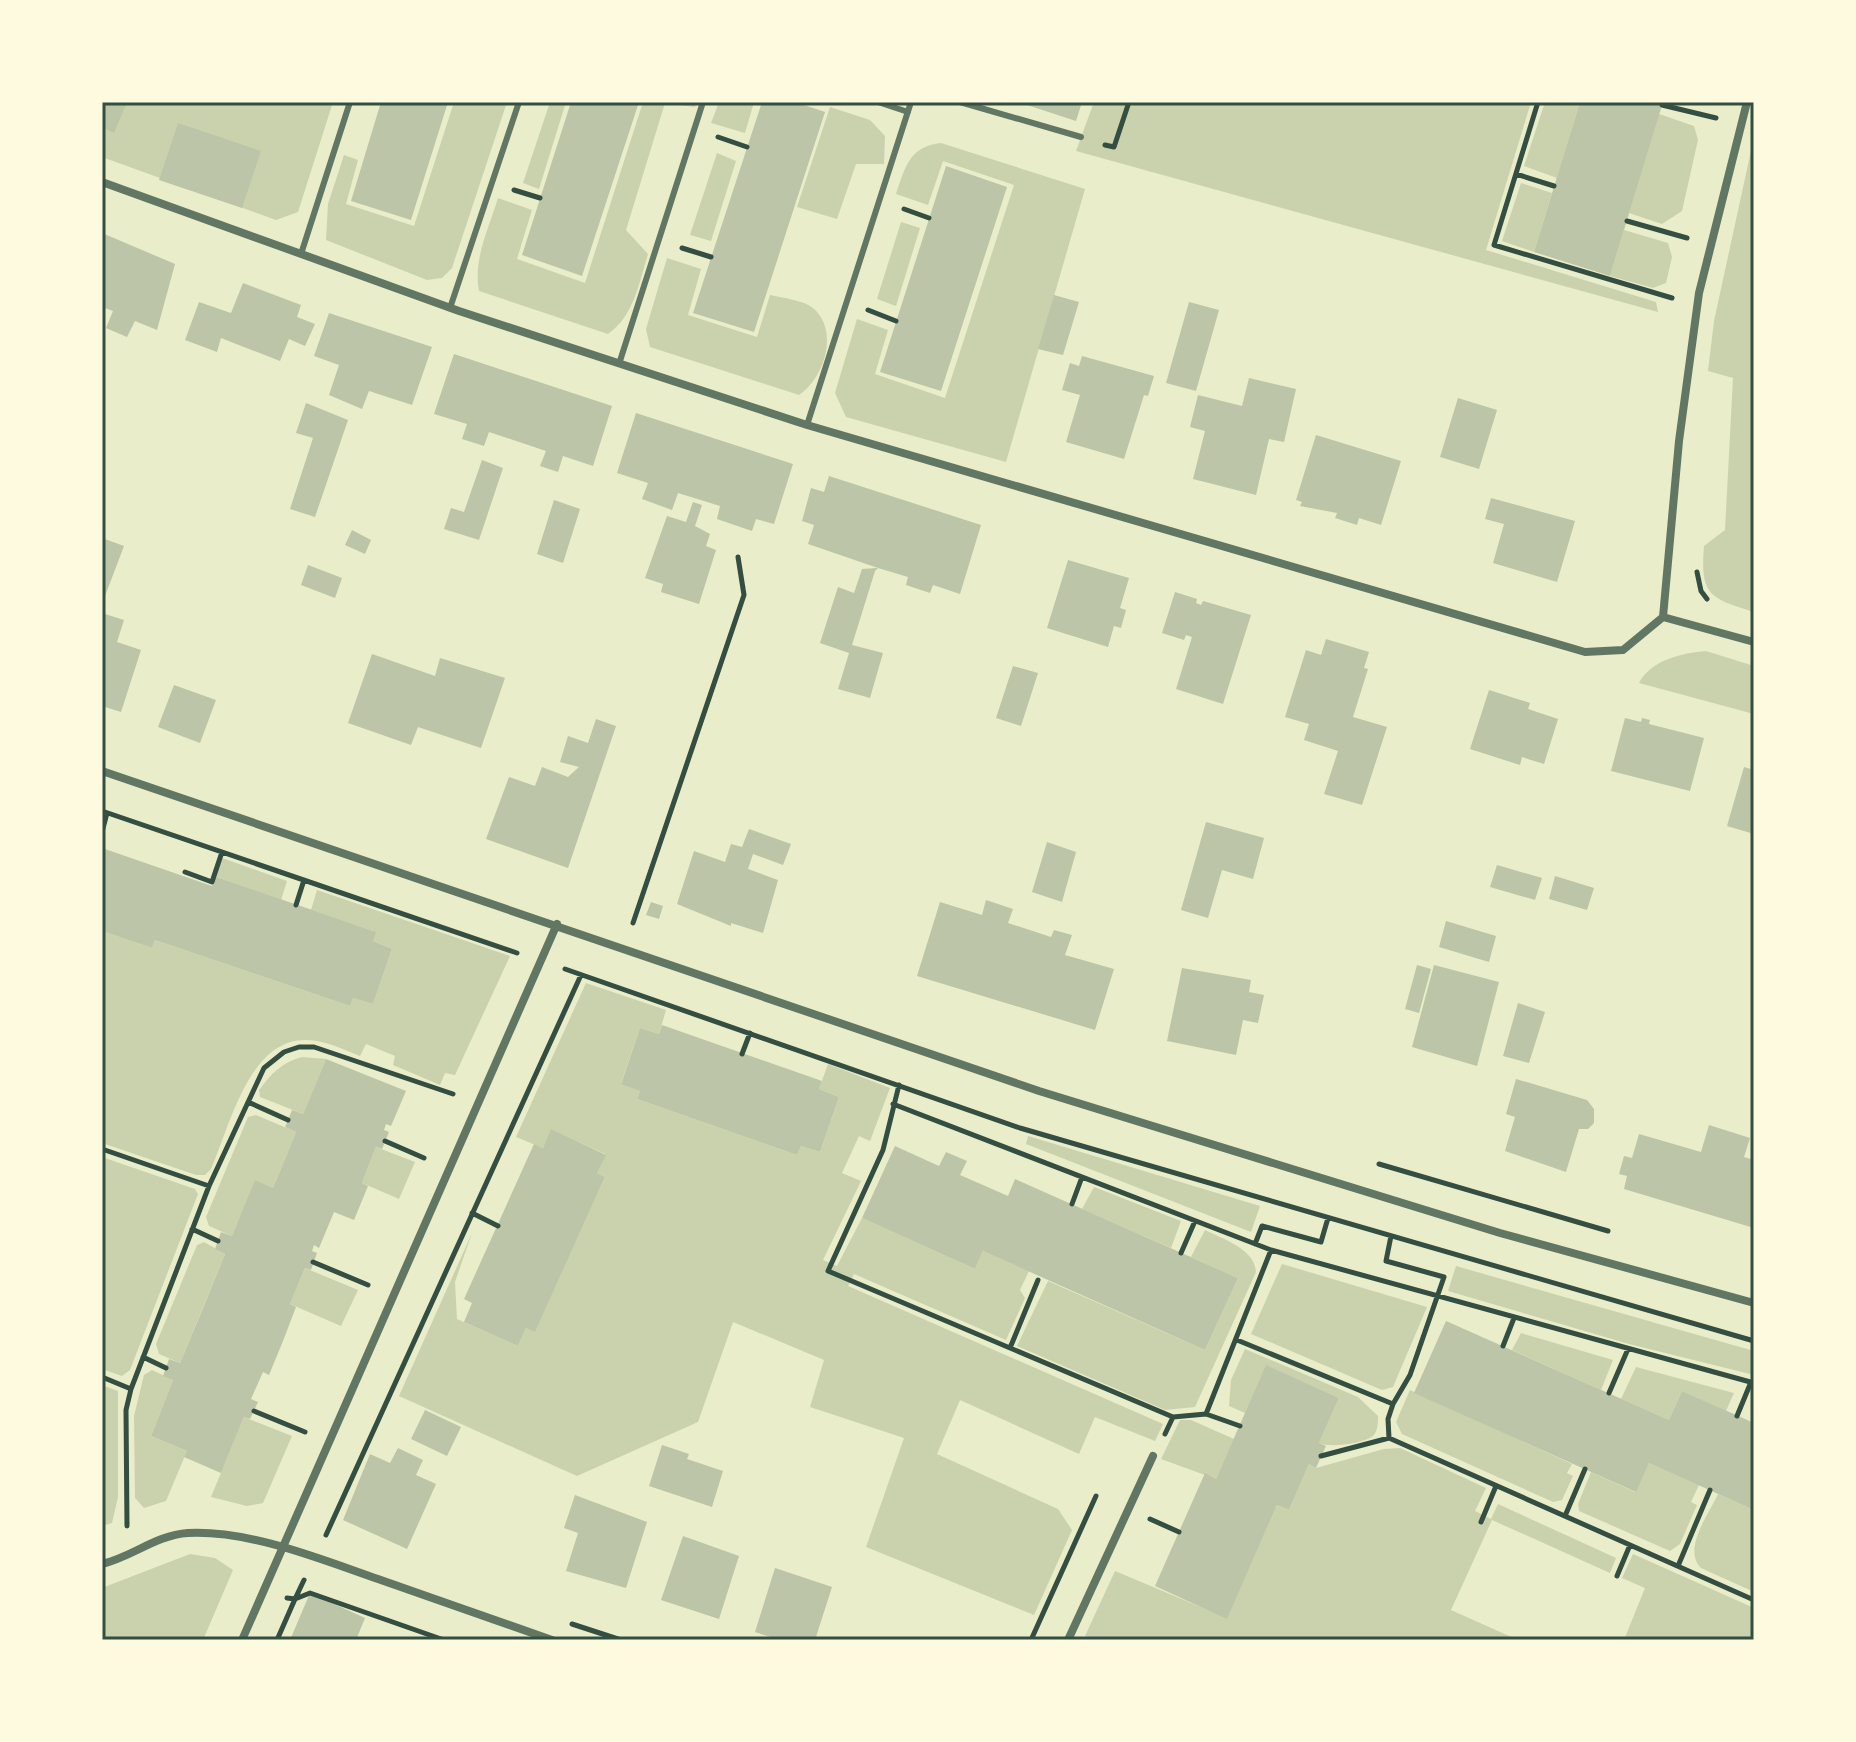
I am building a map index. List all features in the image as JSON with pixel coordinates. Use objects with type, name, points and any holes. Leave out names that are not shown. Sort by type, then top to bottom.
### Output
[{"type":"street","points":[[102,182],[450,308],[807,425],[1585,652],[1623,650],[1663,617],[1679,441],[1699,293],[1747,102]]},
{"type":"street","points":[[1663,617],[1754,642]]},
{"type":"street","points":[[102,771],[1039,1091],[1500,1233],[1754,1303]]},
{"type":"street","points":[[242,1640],[286,1547],[557,924]]},
{"type":"street","points":[[1068,1640],[1153,1456]]},
{"type":"street","points":[[102,1564],[125,1559],[155,1540],[187,1533],[286,1547],[552,1640]]},
{"type":"lane","points":[[301,254],[350,102]]},
{"type":"lane","points":[[450,308],[519,102]]},
{"type":"lane","points":[[619,364],[703,102]]},
{"type":"lane","points":[[878,102],[908,112]]},
{"type":"lane","points":[[807,425],[911,102]]},
{"type":"lane","points":[[960,102],[1081,137]]},
{"type":"path","points":[[1081,137],[1114,147],[1129,102]]},
{"type":"path","points":[[1538,102],[1494,245],[1676,299]]},
{"type":"path","points":[[1662,105],[1717,118]]},
{"type":"path","points":[[1714,133],[1719,110]]},
{"type":"path","points":[[1516,174],[1554,186]]},
{"type":"path","points":[[1627,221],[1689,239]]},
{"type":"path","points":[[1686,254],[1693,224]]},
{"type":"path","points":[[1674,309],[1679,284]]},
{"type":"path","points":[[633,923],[744,595],[738,557]]},
{"type":"path","points":[[1696,568],[1701,591],[1718,606]]},
{"type":"path","points":[[102,832],[105,812],[517,953]]},
{"type":"path","points":[[185,872],[212,882],[222,852]]},
{"type":"path","points":[[296,905],[304,880]]},
{"type":"path","points":[[618,918],[648,928]]},
{"type":"path","points":[[541,961],[1020,1128],[1754,1341]]},
{"type":"path","points":[[277,1640],[581,975]]},
{"type":"path","points":[[742,1054],[750,1033]]},
{"type":"path","points":[[127,1527],[126,1410],[131,1389],[209,1186],[264,1068],[284,1052],[299,1047],[314,1047],[416,1080],[479,1105]]},
{"type":"path","points":[[899,1085],[883,1150],[828,1271],[1173,1417],[1206,1414],[1240,1426]]},
{"type":"path","points":[[248,1102],[288,1120]]},
{"type":"path","points":[[893,1104],[1271,1250],[1753,1382],[1737,1416]]},
{"type":"path","points":[[385,1141],[425,1158]]},
{"type":"path","points":[[102,1149],[209,1186]]},
{"type":"path","points":[[1370,1161],[1621,1235]]},
{"type":"path","points":[[1072,1204],[1082,1177]]},
{"type":"path","points":[[472,1213],[498,1226]]},
{"type":"path","points":[[1255,1244],[1262,1226],[1321,1242],[1328,1218]]},
{"type":"path","points":[[1181,1253],[1195,1221]]},
{"type":"path","points":[[192,1229],[218,1241]]},
{"type":"path","points":[[1389,1438],[1388,1419],[1393,1404],[1410,1375],[1444,1277],[1386,1261],[1391,1236]]},
{"type":"path","points":[[1206,1414],[1271,1250]]},
{"type":"path","points":[[313,1262],[368,1285]]},
{"type":"path","points":[[1010,1348],[1038,1280]]},
{"type":"path","points":[[1503,1346],[1514,1318]]},
{"type":"path","points":[[1237,1340],[1393,1404]]},
{"type":"path","points":[[1609,1393],[1628,1349]]},
{"type":"path","points":[[143,1357],[166,1368]]},
{"type":"path","points":[[102,1377],[131,1389]]},
{"type":"path","points":[[254,1411],[305,1432]]},
{"type":"path","points":[[1169,1427],[1173,1417]]},
{"type":"path","points":[[1321,1456],[1389,1438],[1754,1600]]},
{"type":"path","points":[[1565,1516],[1585,1469]]},
{"type":"path","points":[[1481,1522],[1496,1486]]},
{"type":"path","points":[[1678,1566],[1710,1490]]},
{"type":"path","points":[[1031,1640],[1096,1496]]},
{"type":"path","points":[[1617,1576],[1630,1545]]},
{"type":"path","points":[[265,1592],[295,1599],[310,1593],[444,1640]]},
{"type":"green space","points":[[102,102],[333,102],[298,212],[276,220],[102,157]]},
{"type":"green space","points":[[454,102],[507,102],[452,268],[442,278],[427,280],[326,240],[328,204],[344,155],[358,160],[346,204],[414,226]]},
{"type":"green space","points":[[550,102],[566,102],[539,189],[523,183]]},
{"type":"green space","points":[[643,102],[697,102],[695,107],[665,103],[626,230],[648,254],[630,308],[617,327],[608,334],[479,291],[480,255],[498,198],[532,210],[517,259],[585,283]]},
{"type":"green space","points":[[719,102],[754,102],[745,133],[711,123]]},
{"type":"green space","points":[[1094,102],[1531,102],[1486,250],[1656,302],[1658,312],[1076,151]]},
{"type":"green space","points":[[1545,102],[1580,102],[1557,178],[1524,166]]},
{"type":"green space","points":[[830,107],[870,120],[885,136],[884,164],[856,164],[837,219],[797,207]]},
{"type":"green space","points":[[1659,114],[1694,126],[1698,140],[1682,211],[1662,224],[1629,213]]},
{"type":"green space","points":[[1754,137],[1754,612],[1717,598],[1706,585],[1703,562],[1704,546],[1725,530],[1733,378],[1708,371],[1714,321]]},
{"type":"green space","points":[[941,143],[1085,189],[1006,462],[846,417],[835,393],[857,319],[888,330],[875,374],[945,398],[1014,185],[943,161],[928,205],[896,194],[906,167],[916,153],[922,148]]},
{"type":"green space","points":[[717,153],[736,161],[711,241],[690,235]]},
{"type":"green space","points":[[1521,183],[1552,193],[1534,252],[1502,241]]},
{"type":"green space","points":[[901,222],[920,228],[896,306],[877,299]]},
{"type":"green space","points":[[1624,230],[1668,243],[1672,257],[1666,283],[1653,288],[1610,276]]},
{"type":"green space","points":[[667,258],[701,269],[688,315],[757,337],[770,295],[813,308],[826,329],[827,341],[822,366],[808,387],[799,395],[650,347],[646,329]]},
{"type":"green space","points":[[1706,651],[1754,666],[1754,714],[1639,683],[1659,663]]},
{"type":"green space","points":[[222,858],[287,881],[281,900],[216,877]]},
{"type":"green space","points":[[317,890],[510,956],[455,1075],[445,1073],[440,1085],[393,1065],[395,1056],[366,1044],[360,1056],[314,1040],[287,1043],[270,1053],[244,1088],[211,1169],[205,1175],[196,1175],[102,1143],[102,931],[152,948],[155,940],[350,1006],[353,998],[373,1004],[392,949],[373,941],[373,931],[311,910]]},
{"type":"green space","points":[[586,983],[666,1010],[659,1034],[640,1028],[621,1083],[640,1091],[637,1099],[797,1155],[801,1146],[820,1152],[839,1097],[819,1089],[828,1064],[890,1088],[870,1141],[859,1136],[842,1173],[861,1181],[823,1260],[837,1266],[862,1218],[975,1269],[983,1251],[1029,1271],[1020,1290],[1025,1298],[1006,1340],[854,1274],[848,1286],[1163,1424],[1155,1441],[1095,1417],[1079,1454],[960,1400],[937,1454],[1058,1509],[1072,1530],[1034,1615],[866,1547],[904,1438],[810,1407],[824,1360],[733,1322],[698,1422],[577,1476],[399,1396],[472,1233],[455,1282],[457,1319],[518,1346],[526,1328],[535,1331],[605,1177],[597,1173],[605,1154],[552,1130],[543,1148],[516,1137]]},
{"type":"green space","points":[[302,1057],[326,1059],[303,1114],[260,1097],[259,1090],[273,1074],[283,1065]]},
{"type":"green space","points":[[256,1115],[296,1132],[273,1188],[256,1181],[232,1236],[209,1226],[206,1217],[248,1117]]},
{"type":"green space","points":[[1028,1136],[1260,1206],[1251,1232],[1026,1144]]},
{"type":"green space","points":[[376,1147],[415,1162],[399,1199],[362,1183]]},
{"type":"green space","points":[[102,1157],[195,1189],[198,1194],[130,1370],[122,1376],[102,1369]]},
{"type":"green space","points":[[1094,1187],[1181,1221],[1171,1248],[1082,1209]]},
{"type":"green space","points":[[1205,1230],[1244,1251],[1256,1272],[1195,1407],[1165,1410],[1017,1346],[1048,1281],[1205,1350],[1238,1278],[1191,1257]]},
{"type":"green space","points":[[204,1242],[225,1254],[180,1363],[159,1354],[156,1344],[197,1245]]},
{"type":"green space","points":[[1282,1264],[1427,1307],[1393,1387],[1382,1390],[1251,1334]]},
{"type":"green space","points":[[1456,1266],[1754,1351],[1754,1375],[1629,1344],[1448,1291]]},
{"type":"green space","points":[[305,1268],[358,1290],[341,1326],[290,1304]]},
{"type":"green space","points":[[1521,1333],[1613,1360],[1601,1390],[1512,1350]]},
{"type":"green space","points":[[1245,1349],[1358,1397],[1378,1416],[1375,1434],[1368,1439],[1346,1444],[1319,1443],[1339,1398],[1267,1366],[1245,1413],[1229,1406],[1231,1380]]},
{"type":"green space","points":[[1636,1367],[1734,1393],[1726,1411],[1682,1391],[1669,1420],[1621,1399]]},
{"type":"green space","points":[[152,1370],[173,1380],[151,1436],[187,1451],[166,1501],[144,1508],[135,1498],[134,1416],[144,1375]]},
{"type":"green space","points":[[102,1385],[118,1391],[118,1497],[112,1523],[102,1526]]},
{"type":"green space","points":[[1410,1390],[1572,1464],[1567,1473],[1573,1476],[1562,1500],[1553,1502],[1402,1434],[1396,1422]]},
{"type":"green space","points":[[244,1417],[292,1436],[263,1503],[247,1506],[211,1497]]},
{"type":"green space","points":[[1180,1420],[1191,1420],[1234,1439],[1216,1479],[1161,1459]]},
{"type":"green space","points":[[1400,1448],[1486,1488],[1475,1511],[1491,1519],[1498,1504],[1616,1558],[1610,1573],[1492,1520],[1451,1610],[1518,1640],[1095,1640],[1085,1636],[1115,1571],[1227,1618],[1277,1505],[1289,1510],[1309,1464],[1316,1468],[1384,1449]]},
{"type":"green space","points":[[1649,1463],[1699,1485],[1691,1502],[1697,1505],[1680,1544],[1670,1551],[1579,1511],[1578,1504],[1591,1472],[1635,1492]]},
{"type":"green space","points":[[1718,1494],[1754,1510],[1754,1592],[1701,1568],[1696,1560],[1694,1551],[1699,1531]]},
{"type":"green space","points":[[190,1554],[215,1558],[233,1570],[203,1640],[102,1640],[102,1588]]},
{"type":"green space","points":[[1633,1554],[1754,1608],[1754,1640],[1624,1640],[1645,1588],[1622,1578]]},
{"type":"building","points":[[102,102],[127,102],[114,133],[102,127]]},
{"type":"building","points":[[381,102],[448,102],[411,220],[351,201]]},
{"type":"building","points":[[571,102],[639,102],[582,276],[522,255]]},
{"type":"building","points":[[762,102],[795,102],[825,112],[754,332],[693,313]]},
{"type":"building","points":[[1018,102],[1082,102],[1076,121]]},
{"type":"building","points":[[1580,102],[1663,102],[1610,276],[1534,252]]},
{"type":"building","points":[[178,123],[261,151],[242,208],[159,180]]},
{"type":"building","points":[[946,166],[1007,187],[941,391],[880,372]]},
{"type":"building","points":[[102,233],[175,264],[157,330],[135,321],[127,337],[106,328],[113,311],[102,307]]},
{"type":"building","points":[[243,283],[301,305],[297,317],[315,324],[305,346],[289,339],[280,361],[221,338],[217,352],[185,340],[199,302],[231,313]]},
{"type":"building","points":[[1054,295],[1079,302],[1063,355],[1038,349]]},
{"type":"building","points":[[1189,302],[1219,310],[1196,391],[1166,383]]},
{"type":"building","points":[[329,313],[432,347],[412,405],[369,391],[362,409],[329,395],[339,365],[314,356]]},
{"type":"building","points":[[454,354],[612,406],[593,466],[563,456],[558,472],[540,466],[546,451],[489,432],[484,446],[462,439],[467,424],[434,414]]},
{"type":"building","points":[[1082,356],[1154,376],[1148,396],[1144,395],[1124,459],[1066,442],[1080,395],[1062,390],[1070,363],[1079,366]]},
{"type":"building","points":[[1249,378],[1296,389],[1284,442],[1269,439],[1256,495],[1193,479],[1205,431],[1190,427],[1198,395],[1242,406]]},
{"type":"building","points":[[1458,398],[1497,410],[1479,469],[1440,457]]},
{"type":"building","points":[[306,403],[348,420],[315,517],[290,509],[313,438],[296,433]]},
{"type":"building","points":[[636,413],[793,464],[774,524],[756,519],[752,531],[717,519],[720,506],[678,493],[672,510],[642,499],[648,483],[617,473]]},
{"type":"building","points":[[1316,435],[1401,461],[1381,525],[1359,518],[1357,525],[1335,518],[1337,513],[1300,506],[1302,502],[1296,500]]},
{"type":"building","points":[[482,460],[503,468],[479,540],[444,529],[451,508],[464,512]]},
{"type":"building","points":[[829,476],[981,525],[960,594],[933,585],[930,593],[906,585],[908,577],[808,544],[814,525],[802,521],[811,488],[824,492]]},
{"type":"building","points":[[1491,498],[1575,521],[1557,582],[1493,563],[1504,524],[1485,519]]},
{"type":"building","points":[[554,500],[580,509],[563,563],[537,554]]},
{"type":"building","points":[[693,502],[702,505],[695,526],[710,534],[706,546],[716,550],[699,604],[661,592],[663,584],[645,578],[667,516],[686,522]]},
{"type":"building","points":[[352,530],[371,540],[365,554],[345,545]]},
{"type":"building","points":[[102,538],[124,546],[105,596],[102,595]]},
{"type":"building","points":[[1068,560],[1129,578],[1120,608],[1126,610],[1121,628],[1114,626],[1108,647],[1047,628]]},
{"type":"building","points":[[308,565],[342,578],[335,598],[301,585]]},
{"type":"building","points":[[878,568],[852,645],[883,653],[870,698],[838,689],[849,653],[820,643],[838,587],[854,593],[862,569]]},
{"type":"building","points":[[1175,592],[1197,599],[1196,603],[1201,605],[1203,601],[1251,615],[1223,704],[1176,689],[1192,637],[1186,635],[1184,640],[1162,633]]},
{"type":"building","points":[[102,613],[124,620],[117,642],[141,650],[121,712],[102,706]]},
{"type":"building","points":[[1326,639],[1369,652],[1364,668],[1368,669],[1353,717],[1387,727],[1362,805],[1324,794],[1338,751],[1304,740],[1309,724],[1285,717],[1306,650],[1321,655]]},
{"type":"building","points":[[372,654],[435,676],[440,658],[505,678],[481,748],[418,727],[411,745],[348,723]]},
{"type":"building","points":[[1013,666],[1038,673],[1021,726],[996,718]]},
{"type":"building","points":[[174,685],[216,700],[200,743],[158,727]]},
{"type":"building","points":[[1489,690],[1530,703],[1528,709],[1558,719],[1544,764],[1522,757],[1520,765],[1470,749]]},
{"type":"building","points":[[1625,718],[1641,722],[1642,718],[1650,720],[1649,724],[1704,738],[1690,791],[1611,771]]},
{"type":"building","points":[[596,719],[616,726],[568,868],[486,839],[509,777],[535,786],[542,767],[568,777],[579,767],[560,762],[568,736],[588,743]]},
{"type":"building","points":[[1744,767],[1754,770],[1754,834],[1727,826]]},
{"type":"building","points":[[1206,822],[1264,838],[1253,879],[1222,870],[1208,918],[1181,910]]},
{"type":"building","points":[[749,829],[791,844],[783,865],[753,854],[748,869],[778,880],[763,933],[731,923],[731,926],[677,904],[694,851],[725,862],[731,844],[742,847]]},
{"type":"building","points":[[1047,842],[1076,852],[1062,902],[1032,892]]},
{"type":"building","points":[[102,848],[212,886],[216,877],[376,932],[373,941],[392,949],[373,1004],[353,998],[350,1006],[155,940],[152,948],[102,931]]},
{"type":"building","points":[[1497,865],[1542,878],[1535,900],[1490,887]]},
{"type":"building","points":[[1555,876],[1594,888],[1587,910],[1549,899]]},
{"type":"building","points":[[986,900],[1013,909],[1008,923],[1051,937],[1054,930],[1072,935],[1065,955],[1114,969],[1095,1030],[917,976],[940,902],[982,915]]},
{"type":"building","points":[[651,902],[663,906],[659,919],[646,915]]},
{"type":"building","points":[[1446,921],[1496,936],[1489,962],[1439,947]]},
{"type":"building","points":[[1417,965],[1431,969],[1419,1013],[1405,1009]]},
{"type":"building","points":[[1434,965],[1499,982],[1477,1066],[1412,1047]]},
{"type":"building","points":[[1182,968],[1251,980],[1249,992],[1264,995],[1258,1023],[1243,1020],[1236,1055],[1167,1041]]},
{"type":"building","points":[[1518,1003],[1545,1012],[1529,1063],[1503,1056]]},
{"type":"building","points":[[662,1025],[822,1081],[819,1089],[839,1097],[820,1152],[801,1146],[797,1155],[637,1099],[640,1091],[621,1084],[640,1028],[659,1034]]},
{"type":"building","points":[[326,1059],[406,1091],[391,1126],[386,1124],[384,1130],[389,1132],[382,1149],[376,1147],[362,1183],[368,1186],[354,1220],[334,1212],[319,1248],[314,1245],[312,1251],[317,1253],[311,1270],[305,1268],[290,1304],[296,1307],[283,1341],[269,1375],[263,1372],[251,1399],[258,1402],[250,1419],[244,1417],[221,1473],[184,1457],[187,1451],[151,1436],[173,1380],[163,1376],[169,1359],[180,1363],[225,1254],[215,1249],[221,1232],[232,1236],[255,1180],[273,1188],[296,1132],[285,1127],[292,1110],[303,1114]]},
{"type":"building","points":[[1516,1079],[1587,1100],[1594,1109],[1594,1123],[1588,1129],[1579,1129],[1566,1172],[1505,1151],[1515,1117],[1506,1114]]},
{"type":"building","points":[[1709,1125],[1750,1138],[1744,1157],[1754,1160],[1754,1228],[1624,1189],[1627,1176],[1619,1174],[1624,1156],[1632,1158],[1639,1134],[1701,1152]]},
{"type":"building","points":[[551,1129],[606,1155],[597,1173],[605,1177],[535,1332],[526,1328],[518,1346],[464,1322],[472,1303],[464,1299],[534,1144],[543,1148]]},
{"type":"building","points":[[895,1146],[939,1166],[946,1152],[967,1161],[960,1175],[1008,1196],[1015,1179],[1238,1278],[1205,1350],[983,1251],[975,1269],[862,1218]]},
{"type":"building","points":[[1446,1321],[1669,1420],[1682,1391],[1754,1423],[1754,1510],[1649,1463],[1636,1492],[1414,1393]]},
{"type":"building","points":[[1266,1365],[1339,1398],[1319,1443],[1326,1446],[1316,1468],[1309,1464],[1289,1510],[1277,1505],[1227,1619],[1155,1586],[1205,1473],[1216,1479]]},
{"type":"building","points":[[425,1410],[461,1427],[447,1456],[411,1439]]},
{"type":"building","points":[[662,1445],[689,1454],[687,1459],[723,1471],[712,1507],[649,1486]]},
{"type":"building","points":[[398,1448],[423,1460],[416,1475],[436,1484],[407,1549],[343,1520],[370,1454],[390,1463]]},
{"type":"building","points":[[575,1495],[647,1522],[626,1588],[566,1571],[578,1533],[564,1528]]},
{"type":"building","points":[[683,1536],[739,1556],[719,1619],[661,1600]]},
{"type":"building","points":[[775,1568],[832,1587],[815,1640],[780,1640],[755,1632]]},
{"type":"building","points":[[310,1593],[365,1618],[356,1640],[290,1640]]}]
